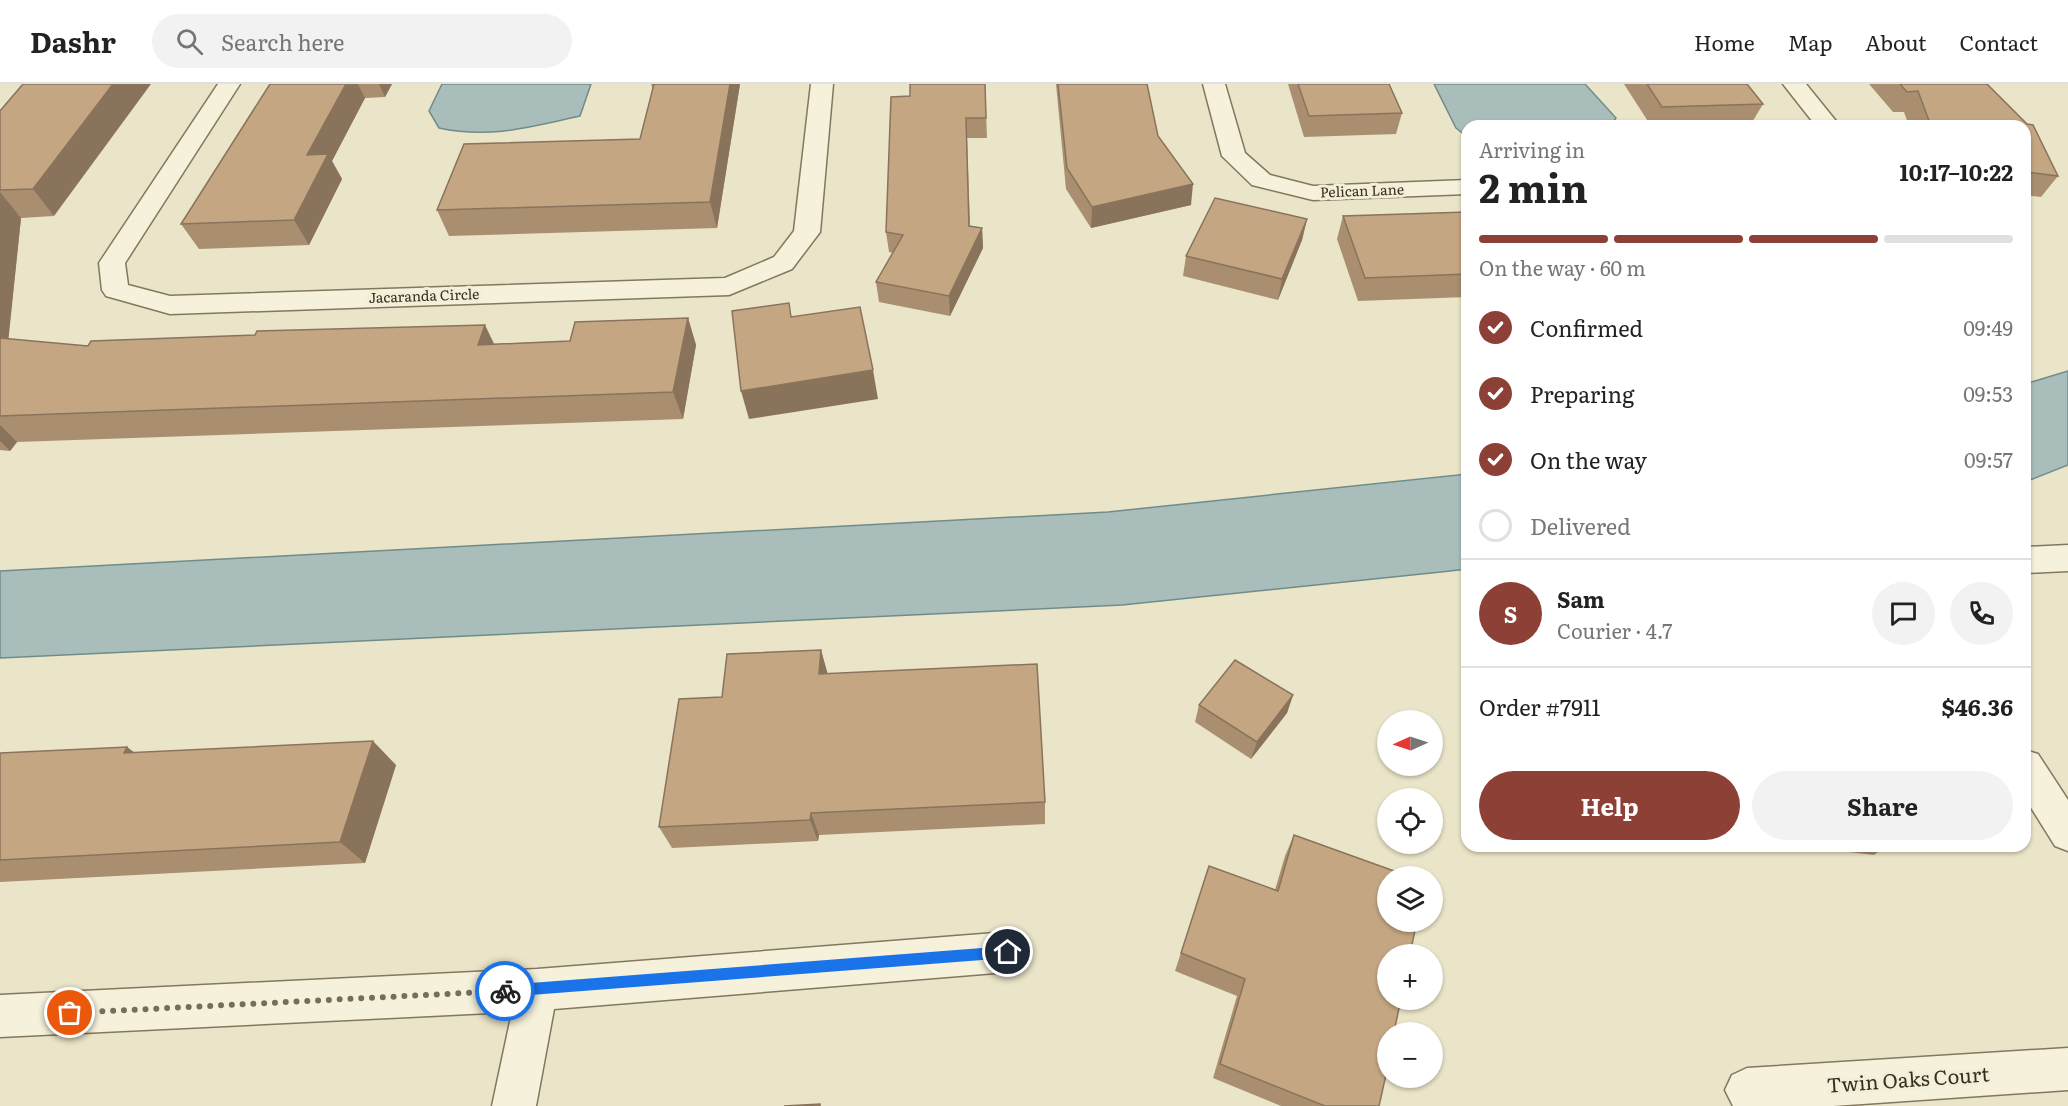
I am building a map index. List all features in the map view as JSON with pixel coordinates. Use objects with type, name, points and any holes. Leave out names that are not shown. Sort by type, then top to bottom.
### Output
[{"type":"street","name":"Jacaranda Circle","points":[[229,84],[112,262],[115,290],[170,304],[729,286],[783,263],[807,232],[822,84]]},
{"type":"street","name":"Pelican Lane","points":[[1214,84],[1234,156],[1261,180],[1313,193],[1461,187]]},
{"type":"street","points":[[1794,84],[1823,120]]},
{"type":"street","points":[[2031,560],[2068,558]]},
{"type":"street","points":[[2031,775],[2068,833]]},
{"type":"street","points":[[0,1016],[537,990],[1008,952]]},
{"type":"street","points":[[514,1106],[537,990]]},
{"type":"street","name":"Twin Oaks Court","points":[[1747,1090],[2068,1069]]},
{"type":"shaded area","points":[[442,84],[591,84],[580,116],[510,130],[476,132],[439,128],[429,111]]},
{"type":"shaded area","points":[[1434,84],[1585,84],[1616,118],[1615,120],[1461,120],[1461,132],[1456,128]]},
{"type":"shaded area","points":[[2068,371],[2068,465],[2031,480],[2031,382]]},
{"type":"shaded area","points":[[1461,475],[1461,570],[1122,605],[0,658],[0,571],[1108,512]]},
{"type":"building","points":[[23,84],[113,84],[33,189],[0,190],[0,111]]},
{"type":"building","points":[[270,84],[346,84],[307,155],[328,154],[294,220],[181,224]]},
{"type":"building","points":[[654,84],[730,84],[710,202],[437,210],[464,144],[640,139]]},
{"type":"building","points":[[910,84],[985,84],[986,118],[966,118],[969,226],[982,228],[949,296],[876,282],[903,235],[886,232],[891,97],[910,96]]},
{"type":"building","points":[[1058,84],[1147,84],[1158,136],[1193,184],[1092,207],[1067,168]]},
{"type":"building","points":[[1298,84],[1389,84],[1402,113],[1309,116]]},
{"type":"building","points":[[1647,84],[1747,84],[1763,104],[1662,107]]},
{"type":"building","points":[[1900,84],[1987,84],[2023,120],[1929,120],[1918,91],[1907,92]]},
{"type":"building","points":[[2031,125],[2033,125],[2058,176],[2031,173]]},
{"type":"building","points":[[1215,198],[1307,219],[1282,279],[1186,256]]},
{"type":"building","points":[[1461,212],[1461,274],[1365,278],[1343,216]]},
{"type":"building","points":[[789,303],[791,317],[860,307],[873,370],[741,391],[732,311]]},
{"type":"building","points":[[688,318],[673,392],[0,416],[0,338],[88,346],[91,341],[255,335],[257,331],[485,325],[478,345],[570,341],[575,322]]},
{"type":"building","points":[[821,650],[819,674],[1037,664],[1045,802],[811,813],[810,820],[659,827],[679,699],[722,697],[727,654]]},
{"type":"building","points":[[1235,660],[1293,695],[1257,742],[1199,705]]},
{"type":"building","points":[[373,741],[340,842],[0,860],[0,753],[127,747],[124,753]]},
{"type":"building","points":[[1294,835],[1380,866],[1377,866],[1377,932],[1415,932],[1412,944],[1377,944],[1377,1010],[1399,1010],[1396,1022],[1377,1022],[1377,1088],[1383,1088],[1379,1106],[1325,1106],[1220,1064],[1245,979],[1181,953],[1209,866],[1278,891]]},
{"type":"building","points":[[820,1104],[820,1106],[784,1106]]},
{"type":"way so far","points":[[70,1013],[505,991]]},
{"type":"route","points":[[505,991],[1008,952]]}]
